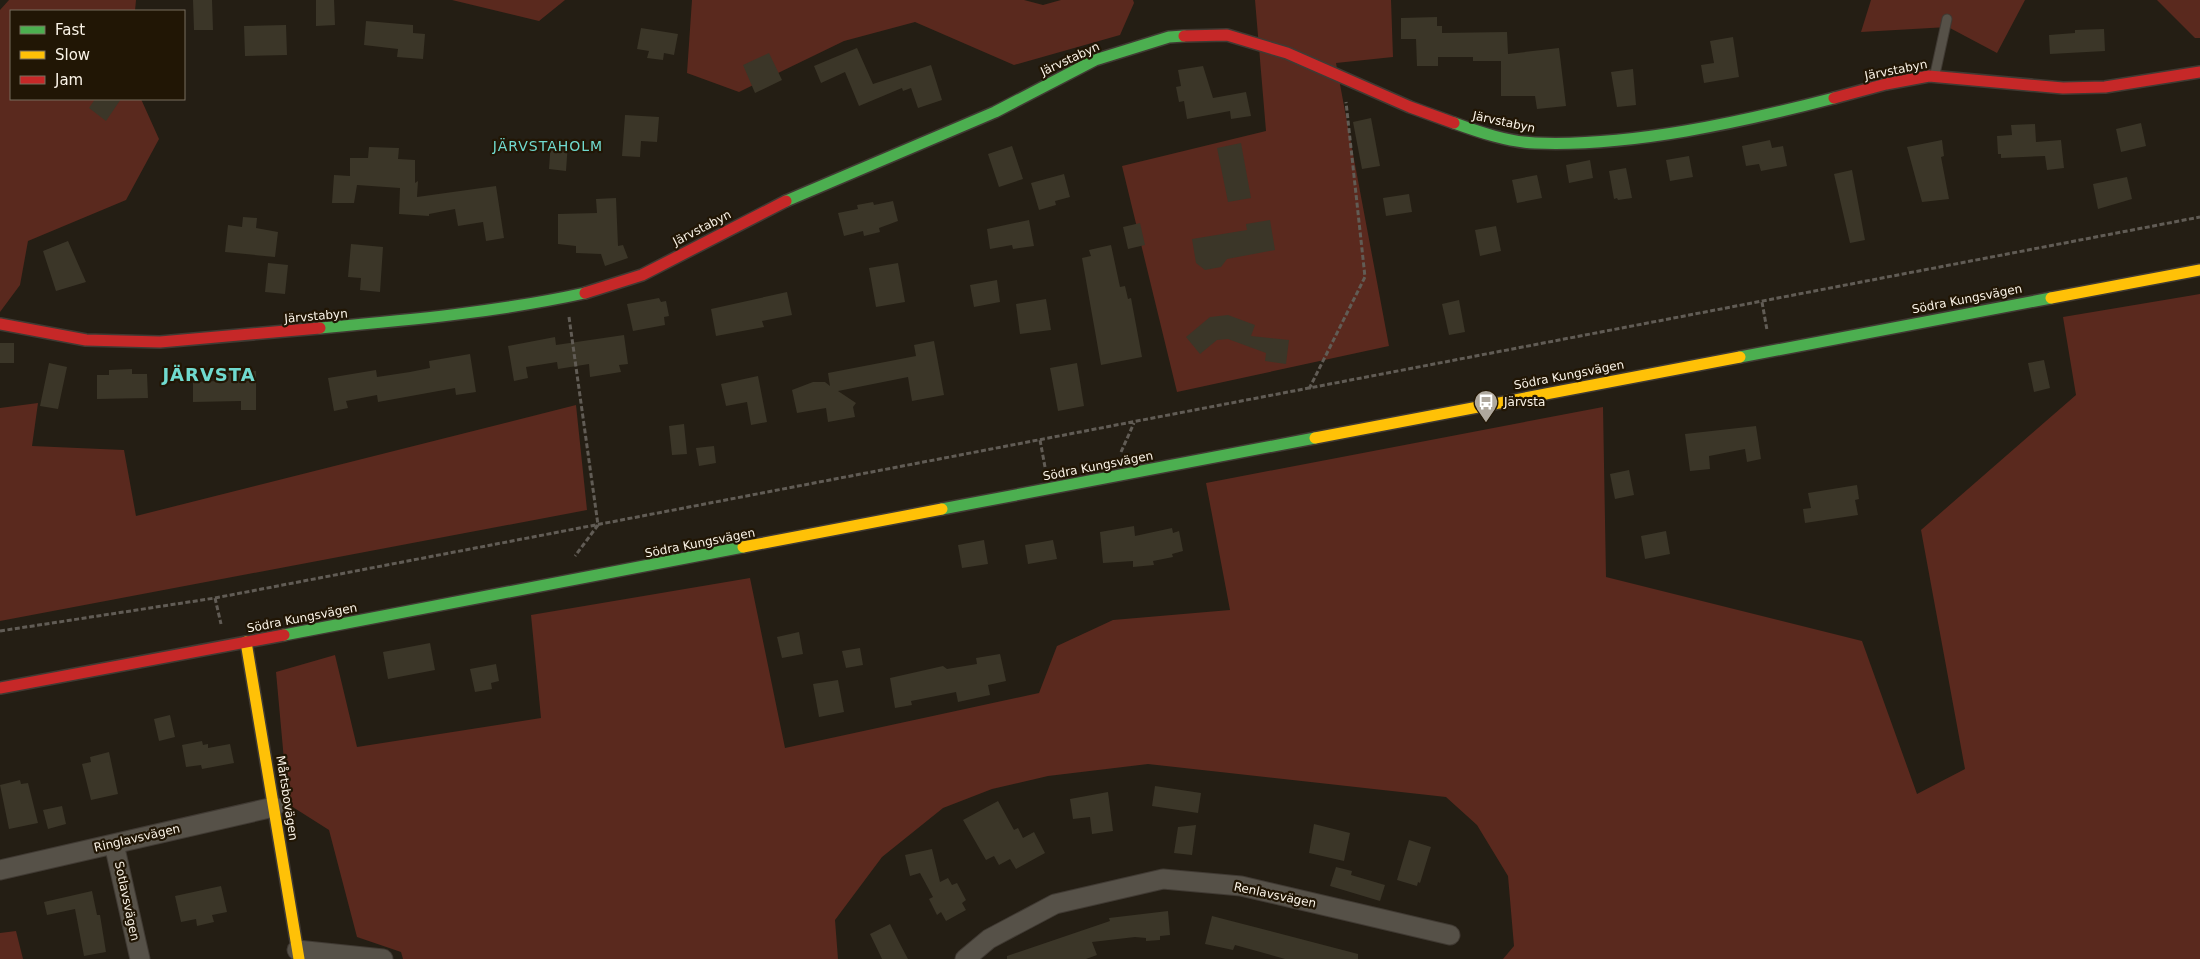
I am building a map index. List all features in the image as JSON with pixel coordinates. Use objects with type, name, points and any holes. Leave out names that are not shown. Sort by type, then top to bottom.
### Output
[{"type":"street","name":"Järvstabyn","points":[[0,324],[86,340],[160,342],[448,317],[566,297],[642,275],[791,198],[995,112],[1095,60],[1169,37],[1226,35],[1287,53],[1343,80],[1479,132],[1534,143],[1598,142],[1673,132],[1784,111],[1886,84],[1934,77],[2071,88],[2105,87],[2200,72]]},
{"type":"street","name":"Södra Kungsvägen","points":[[0,688],[2200,270]]},
{"type":"street","name":"Mårtsbovägen","points":[[246,642],[298,955]]},
{"type":"street","name":"Ringlavsvägen","points":[[0,870],[274,806]]},
{"type":"street","name":"Sotlavsvägen","points":[[114,844],[140,959]]},
{"type":"street","name":"Renlavsvägen","points":[[965,959],[989,939],[1055,904],[1163,879],[1242,886],[1450,935]]},
{"type":"street","points":[[298,955],[384,959]]},
{"type":"lane","points":[[1934,77],[1946,19]]},
{"type":"path","points":[[1310,389],[1366,277],[1343,80]]},
{"type":"path","points":[[0,631],[215,598],[598,526],[2200,217]]},
{"type":"path","points":[[566,297],[598,526]]},
{"type":"path","points":[[1762,302],[1772,350]]},
{"type":"shaded area","points":[[9,0],[136,0],[135,10],[10,10],[10,100],[141,100],[159,139],[126,200],[28,241],[20,285],[0,312],[0,10]]},
{"type":"shaded area","points":[[452,0],[565,0],[539,21]]},
{"type":"shaded area","points":[[692,0],[1024,0],[1043,5],[1061,0],[1133,0],[1134,3],[1120,35],[1014,65],[915,22],[844,41],[739,92],[687,73]]},
{"type":"shaded area","points":[[1255,0],[1391,0],[1393,57],[1336,63],[1389,346],[1177,392],[1122,166],[1266,131]]},
{"type":"shaded area","points":[[1871,0],[2025,0],[1997,53],[1948,27],[1861,32]]},
{"type":"shaded area","points":[[2157,0],[2200,0],[2200,38],[2195,38]]},
{"type":"shaded area","points":[[2200,294],[2200,959],[1503,959],[1514,946],[1508,876],[1477,825],[1446,797],[1148,764],[1048,776],[992,789],[943,808],[882,857],[835,920],[838,959],[403,959],[401,952],[357,937],[329,830],[288,804],[276,672],[335,655],[357,747],[541,718],[531,615],[750,578],[785,748],[1039,693],[1057,646],[1113,620],[1230,610],[1206,483],[1603,407],[1606,577],[1862,641],[1917,794],[1965,769],[1921,530],[2076,395],[2063,317]]},
{"type":"shaded area","points":[[38,403],[32,446],[124,450],[136,516],[576,405],[587,510],[0,621],[0,408]]},
{"type":"shaded area","points":[[16,931],[23,959],[0,959],[0,933]]},
{"type":"building","points":[[193,0],[212,0],[213,30],[194,30]]},
{"type":"building","points":[[316,0],[334,0],[335,25],[316,26]]},
{"type":"building","points":[[1437,17],[1437,26],[1442,26],[1442,33],[1507,32],[1508,54],[1559,48],[1566,106],[1537,109],[1535,96],[1501,96],[1501,61],[1473,61],[1473,57],[1438,57],[1438,66],[1417,66],[1416,39],[1401,39],[1401,18]]},
{"type":"building","points":[[366,21],[413,25],[413,33],[425,34],[423,59],[397,57],[398,49],[364,45]]},
{"type":"building","points":[[286,25],[287,55],[245,56],[244,26]]},
{"type":"building","points":[[641,28],[678,34],[674,55],[664,53],[663,60],[647,58],[649,51],[637,49]]},
{"type":"building","points":[[2104,29],[2105,51],[2050,54],[2049,35],[2075,33],[2075,30]]},
{"type":"building","points":[[1733,37],[1739,77],[1704,83],[1701,65],[1714,63],[1710,41]]},
{"type":"building","points":[[857,48],[873,84],[931,65],[942,100],[918,108],[911,88],[903,91],[902,88],[859,106],[845,72],[821,83],[814,66]]},
{"type":"building","points":[[769,53],[782,80],[755,93],[743,65]]},
{"type":"building","points":[[1203,66],[1213,98],[1246,92],[1251,116],[1231,119],[1230,111],[1187,119],[1184,101],[1179,102],[1176,87],[1181,86],[1178,70]]},
{"type":"building","points":[[1633,69],[1636,105],[1617,107],[1611,72]]},
{"type":"building","points":[[94,100],[120,100],[106,121],[89,108]]},
{"type":"building","points":[[625,115],[659,117],[657,142],[641,141],[640,157],[622,156]]},
{"type":"building","points":[[1371,118],[1380,166],[1362,169],[1353,122]]},
{"type":"building","points":[[2141,123],[2146,146],[2121,152],[2116,129]]},
{"type":"building","points":[[2035,124],[2036,142],[2061,140],[2064,168],[2047,170],[2045,156],[2001,158],[2001,154],[1998,154],[1997,136],[2012,135],[2011,125]]},
{"type":"building","points":[[1770,140],[1772,148],[1783,146],[1787,166],[1761,171],[1759,164],[1746,166],[1742,146]]},
{"type":"building","points":[[1942,140],[1944,156],[1941,157],[1949,199],[1922,202],[1907,147]]},
{"type":"building","points":[[551,141],[568,142],[566,171],[549,169]]},
{"type":"building","points":[[1241,143],[1251,198],[1228,202],[1217,148]]},
{"type":"building","points":[[1012,146],[1023,179],[999,187],[988,154]]},
{"type":"building","points":[[369,147],[399,148],[398,159],[415,160],[415,183],[418,181],[417,197],[496,186],[504,238],[486,241],[483,222],[458,226],[455,209],[429,214],[429,216],[399,214],[400,188],[357,185],[354,203],[332,203],[334,175],[350,176],[350,158],[368,158]]},
{"type":"building","points":[[1689,156],[1693,177],[1670,181],[1666,160]]},
{"type":"building","points":[[1590,160],[1593,178],[1569,183],[1566,165]]},
{"type":"building","points":[[1626,168],[1632,198],[1614,199],[1609,171]]},
{"type":"building","points":[[1852,170],[1865,240],[1850,243],[1834,174]]},
{"type":"building","points":[[1064,174],[1070,197],[1055,201],[1056,205],[1039,210],[1031,183]]},
{"type":"building","points":[[1537,175],[1542,198],[1517,203],[1512,180]]},
{"type":"building","points":[[2127,177],[2132,199],[2098,209],[2093,184]]},
{"type":"building","points":[[1409,194],[1412,212],[1386,216],[1383,198]]},
{"type":"building","points":[[616,198],[618,246],[623,245],[628,258],[605,266],[601,254],[576,253],[576,246],[558,244],[558,214],[597,213],[596,199]]},
{"type":"building","points":[[893,201],[898,221],[879,228],[880,232],[864,236],[863,231],[844,236],[838,213],[858,209],[857,205],[873,202],[874,205]]},
{"type":"building","points":[[243,217],[257,218],[256,228],[278,232],[275,257],[225,252],[228,225],[242,227]]},
{"type":"building","points":[[1029,220],[1034,246],[1013,249],[1012,245],[990,249],[987,229]]},
{"type":"building","points":[[1270,220],[1275,250],[1227,259],[1221,267],[1205,270],[1196,263],[1192,239],[1247,230],[1246,224]]},
{"type":"building","points":[[1140,223],[1145,245],[1128,249],[1123,227]]},
{"type":"building","points":[[1496,226],[1501,251],[1480,256],[1475,230]]},
{"type":"building","points":[[68,241],[86,282],[56,291],[43,251]]},
{"type":"building","points":[[351,244],[383,247],[380,292],[360,290],[361,278],[348,277]]},
{"type":"building","points":[[1111,245],[1120,287],[1125,286],[1128,299],[1131,298],[1142,357],[1101,365],[1082,258],[1091,256],[1089,250]]},
{"type":"building","points":[[268,263],[288,265],[285,294],[265,292]]},
{"type":"building","points":[[898,263],[905,302],[876,307],[869,268]]},
{"type":"building","points":[[997,280],[1000,302],[974,307],[970,285]]},
{"type":"building","points":[[787,292],[792,315],[762,321],[764,327],[716,336],[711,309]]},
{"type":"building","points":[[659,298],[661,302],[666,301],[669,316],[664,317],[665,325],[633,331],[627,304]]},
{"type":"building","points":[[1046,299],[1051,330],[1020,334],[1016,304]]},
{"type":"building","points":[[1459,300],[1465,332],[1449,335],[1442,304]]},
{"type":"building","points":[[1228,315],[1255,325],[1251,336],[1289,340],[1286,364],[1265,361],[1266,353],[1228,339],[1217,340],[1200,354],[1186,337],[1210,317]]},
{"type":"building","points":[[624,335],[628,364],[619,365],[621,372],[590,377],[589,364],[558,369],[557,362],[526,367],[528,378],[514,381],[508,346],[555,337],[556,345]]},
{"type":"building","points":[[934,341],[944,395],[912,401],[908,377],[838,391],[856,403],[853,407],[855,417],[828,422],[826,408],[797,413],[792,390],[813,382],[825,382],[830,386],[828,373],[916,356],[914,345]]},
{"type":"building","points":[[0,343],[14,343],[14,363],[0,363]]},
{"type":"building","points":[[470,354],[476,392],[456,395],[455,388],[378,402],[377,395],[346,401],[348,408],[334,411],[328,378],[376,370],[377,377],[410,372],[430,368],[429,361]]},
{"type":"building","points":[[2044,360],[2050,388],[2034,392],[2028,363]]},
{"type":"building","points":[[49,363],[67,367],[58,409],[40,406]]},
{"type":"building","points":[[1077,363],[1084,406],[1058,411],[1050,368]]},
{"type":"building","points":[[132,369],[132,374],[147,374],[148,398],[97,399],[97,375],[109,375],[109,370]]},
{"type":"building","points":[[256,371],[256,410],[241,410],[241,401],[193,402],[193,382],[218,381],[218,372]]},
{"type":"building","points":[[758,376],[767,422],[751,425],[747,402],[726,406],[721,384]]},
{"type":"building","points":[[684,424],[687,454],[672,455],[669,426]]},
{"type":"building","points":[[1756,426],[1761,459],[1747,462],[1745,449],[1709,456],[1710,469],[1690,471],[1685,434]]},
{"type":"building","points":[[714,446],[716,463],[699,466],[696,448]]},
{"type":"building","points":[[1629,470],[1634,495],[1615,499],[1610,474]]},
{"type":"building","points":[[1857,485],[1859,499],[1855,500],[1858,515],[1805,523],[1803,509],[1811,508],[1808,493]]},
{"type":"building","points":[[1134,526],[1135,536],[1172,528],[1173,533],[1179,531],[1183,551],[1172,554],[1173,557],[1153,561],[1154,565],[1133,567],[1133,561],[1103,563],[1100,532]]},
{"type":"building","points":[[1666,531],[1670,554],[1645,559],[1641,536]]},
{"type":"building","points":[[984,540],[988,564],[962,568],[958,545]]},
{"type":"building","points":[[1053,540],[1057,559],[1028,564],[1025,545]]},
{"type":"building","points":[[799,632],[803,654],[782,658],[777,637]]},
{"type":"building","points":[[430,643],[435,670],[388,679],[383,652]]},
{"type":"building","points":[[860,648],[863,665],[846,668],[842,651]]},
{"type":"building","points":[[1000,654],[1006,681],[988,685],[990,695],[958,702],[956,692],[911,701],[912,705],[895,708],[890,678],[943,666],[947,669],[977,664],[976,658]]},
{"type":"building","points":[[496,664],[499,681],[491,683],[492,689],[475,692],[470,669]]},
{"type":"building","points":[[838,680],[844,712],[819,717],[813,684]]},
{"type":"building","points":[[170,715],[175,737],[159,741],[154,719]]},
{"type":"building","points":[[202,741],[203,745],[208,744],[208,748],[230,744],[234,763],[202,769],[201,765],[186,767],[182,745]]},
{"type":"building","points":[[109,752],[118,794],[91,800],[82,764],[91,762],[90,757]]},
{"type":"building","points":[[20,780],[21,784],[28,783],[38,823],[9,829],[0,785]]},
{"type":"building","points":[[1155,786],[1201,793],[1198,813],[1152,806]]},
{"type":"building","points":[[1108,792],[1113,831],[1092,834],[1090,817],[1073,819],[1070,799]]},
{"type":"building","points":[[998,801],[1014,830],[1018,828],[1023,838],[1034,832],[1045,853],[1016,869],[1010,859],[999,865],[994,856],[986,860],[963,820]]},
{"type":"building","points":[[62,806],[66,824],[48,829],[43,810]]},
{"type":"building","points":[[1314,824],[1350,833],[1344,861],[1309,853]]},
{"type":"building","points":[[1196,825],[1192,855],[1174,853],[1178,827]]},
{"type":"building","points":[[1409,840],[1431,847],[1420,883],[1418,882],[1417,886],[1397,880]]},
{"type":"building","points":[[932,849],[940,882],[948,878],[952,885],[957,883],[966,900],[962,903],[966,910],[946,921],[941,912],[937,915],[929,899],[933,897],[920,873],[910,876],[905,855]]},
{"type":"building","points":[[1336,867],[1352,871],[1351,875],[1385,885],[1380,901],[1330,886]]},
{"type":"building","points":[[221,886],[227,912],[212,915],[214,922],[197,926],[196,919],[181,922],[175,896]]},
{"type":"building","points":[[92,891],[97,915],[100,915],[106,952],[84,956],[75,909],[47,915],[44,902]]},
{"type":"building","points":[[1168,911],[1170,935],[1160,936],[1160,940],[1146,941],[1146,938],[1135,937],[1092,942],[1097,955],[1086,959],[1007,959],[1007,956],[1110,921],[1109,918]]},
{"type":"building","points":[[1212,916],[1358,954],[1358,959],[1285,959],[1235,945],[1233,950],[1205,944]]},
{"type":"building","points":[[890,924],[908,959],[882,959],[870,934]]},
{"type":"traffic: fast","points":[[786,201],[995,112],[1095,60],[1169,37],[1184,36]]},
{"type":"traffic: fast","points":[[1454,123],[1514,141],[1535,143],[1609,141],[1647,137],[1724,124],[1834,98]]},
{"type":"traffic: fast","points":[[320,328],[487,310],[585,293]]},
{"type":"traffic: fast","points":[[1740,357],[2051,298]]},
{"type":"traffic: fast","points":[[942,509],[1315,438]]},
{"type":"traffic: fast","points":[[284,635],[743,547]]},
{"type":"traffic: slow","points":[[2051,298],[2200,270]]},
{"type":"traffic: slow","points":[[1315,438],[1740,357]]},
{"type":"traffic: slow","points":[[743,547],[942,509]]},
{"type":"traffic: slow","points":[[246,642],[299,959]]},
{"type":"traffic: jam","points":[[1184,36],[1227,35],[1287,53],[1410,107],[1454,123]]},
{"type":"traffic: jam","points":[[1834,98],[1886,84],[1929,76],[2063,88],[2105,87],[2200,72]]},
{"type":"traffic: jam","points":[[585,293],[642,275],[786,201]]},
{"type":"traffic: jam","points":[[0,324],[86,340],[160,342],[320,328]]},
{"type":"traffic: jam","points":[[0,688],[284,635]]},
{"type":"place","name":"Järvsta","points":[[1486,423]]},
{"type":"district","name":"JÄRVSTAHOLM","points":[[548,146]]},
{"type":"district","name":"JÄRVSTA","points":[[209,375]]}]
